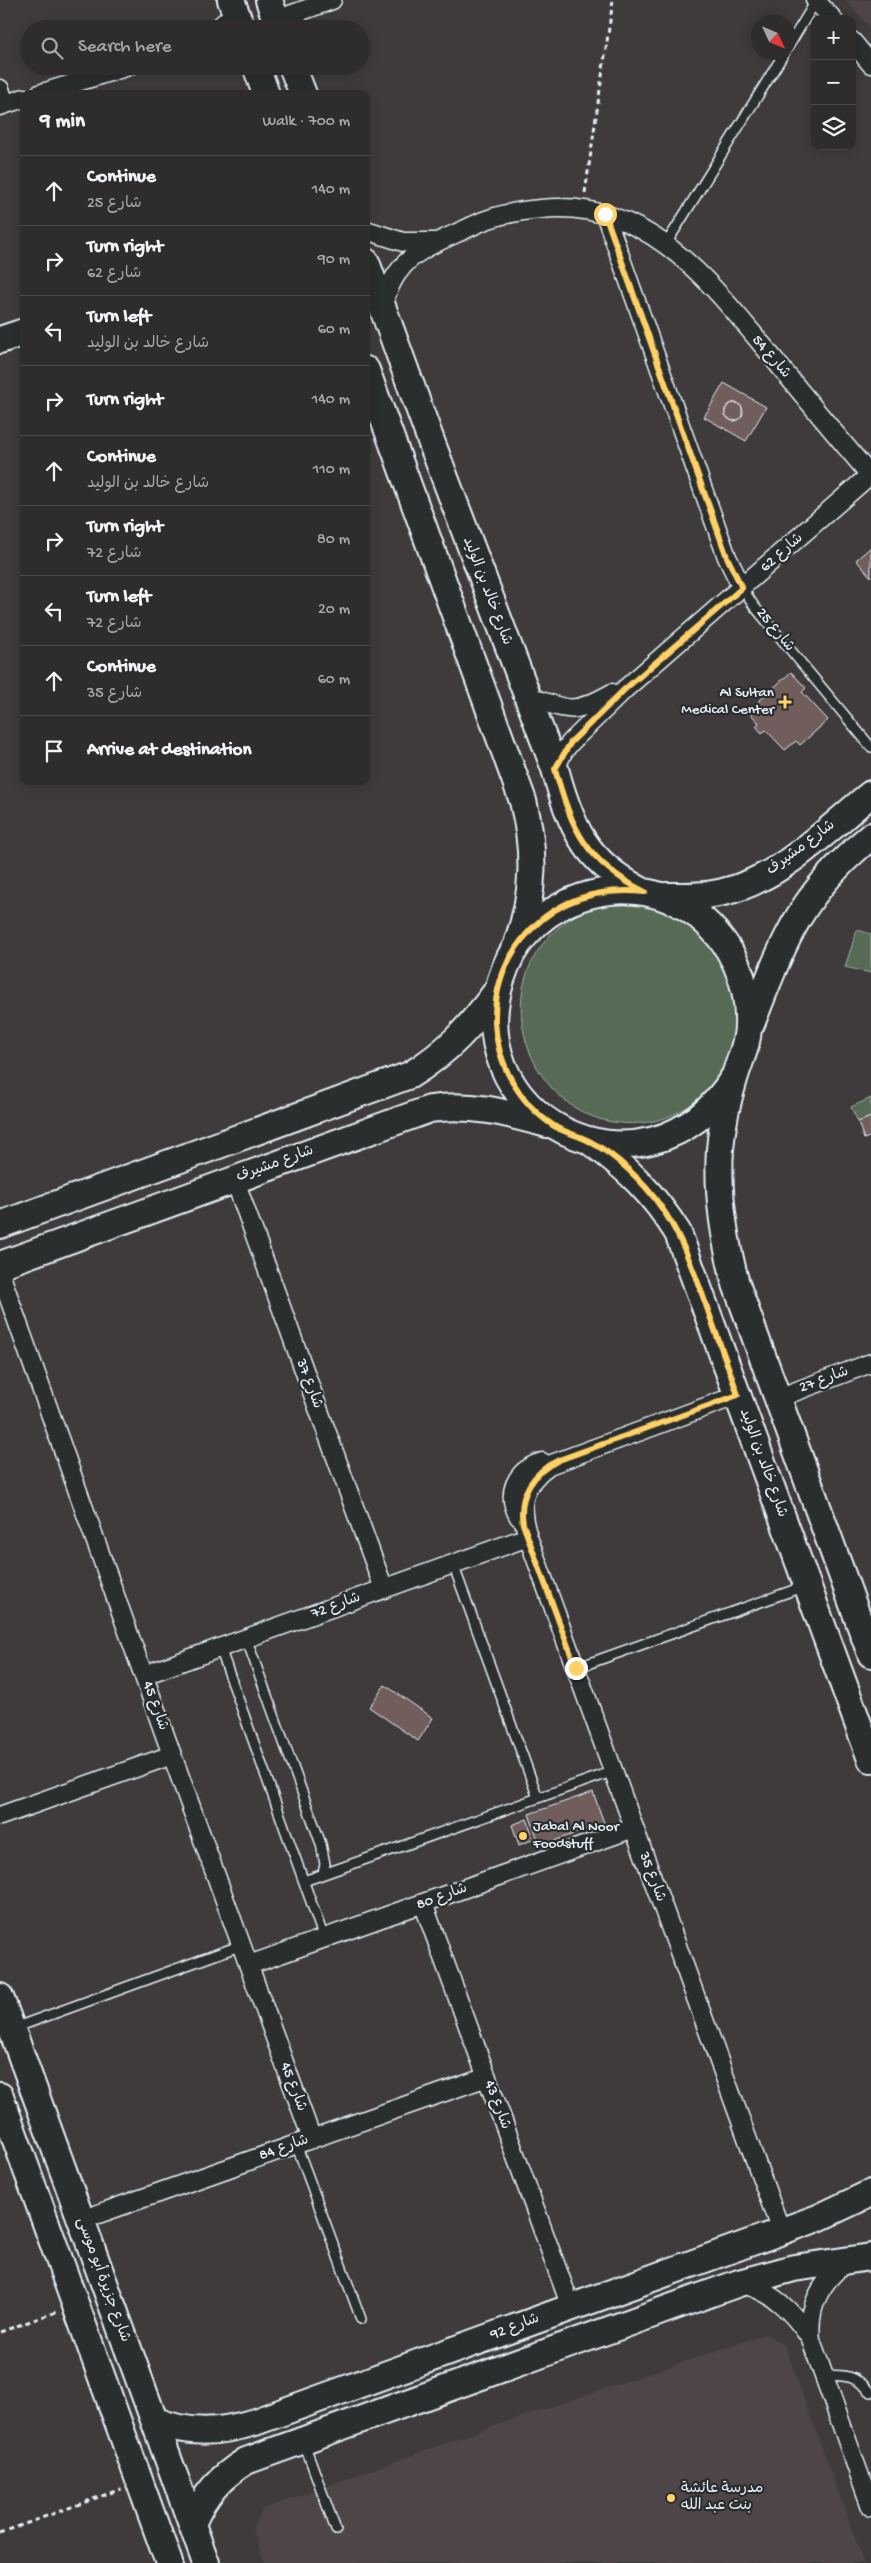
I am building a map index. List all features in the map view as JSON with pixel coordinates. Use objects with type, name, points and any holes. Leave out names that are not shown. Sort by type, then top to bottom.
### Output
[{"type":"main road","points":[[259,75],[265,90]]},
{"type":"main road","points":[[296,75],[301,90]]},
{"type":"main road","name":"شارع خالد بن الوليد","points":[[370,273],[412,391],[555,769],[566,810],[576,831],[589,850],[618,877],[656,894],[706,922],[723,940],[744,982],[749,1005],[748,1029]]},
{"type":"main road","points":[[0,342],[20,334]]},
{"type":"main road","points":[[0,342],[20,342]]},
{"type":"main road","points":[[370,380],[523,801],[530,830],[533,860],[532,890],[526,919],[516,948],[508,962],[497,991],[495,1014],[496,1036],[504,1065],[522,1097],[538,1114],[555,1127],[589,1141],[626,1145],[664,1138],[681,1130],[704,1114],[724,1093],[734,1077],[744,1054],[748,1029],[782,945],[798,915],[823,881],[871,836]]},
{"type":"main road","points":[[379,402],[412,391]]},
{"type":"main road","name":"شارع مشيرف","points":[[516,948],[545,917],[563,905],[603,892],[624,890],[695,896],[723,892],[750,883],[776,870],[871,794]]},
{"type":"main road","points":[[0,1225],[410,1074],[434,1060],[455,1042],[497,991]]},
{"type":"main road","points":[[734,1077],[720,1146],[719,1180],[721,1215],[736,1284],[871,1654]]},
{"type":"main road","name":"شارع مشيرف","points":[[0,1265],[234,1178],[430,1109],[453,1106],[499,1110],[555,1127]]},
{"type":"main road","name":"شارع خالد بن الوليد","points":[[589,1141],[616,1160],[640,1181],[661,1206],[678,1233],[871,1760]]},
{"type":"main road","name":"شارع جزيرة أبو موسى","points":[[0,1997],[206,2563]]},
{"type":"main road","points":[[0,2096],[169,2563]]},
{"type":"main road","points":[[0,2142],[22,2156]]},
{"type":"main road","name":"شارع 92","points":[[154,2420],[172,2428],[214,2432],[234,2429],[818,2218],[871,2193]]},
{"type":"main road","points":[[192,2524],[200,2505],[213,2487],[228,2472],[246,2461],[739,2283],[784,2270],[861,2258]]},
{"type":"main road","points":[[278,2413],[272,2429],[274,2438],[280,2444],[295,2444]]},
{"type":"street","points":[[274,16],[332,0]]},
{"type":"street","points":[[816,1],[829,15]]},
{"type":"street","points":[[856,46],[871,64]]},
{"type":"street","points":[[51,90],[100,75]]},
{"type":"street","points":[[2,100],[20,98]]},
{"type":"street","name":"شارع 54","points":[[382,305],[398,271],[412,258],[439,242],[490,217],[562,207],[605,214],[639,228],[666,244],[700,274],[728,303],[870,475]]},
{"type":"street","name":"شارع 25","points":[[605,214],[727,557],[742,588]]},
{"type":"street","name":"شارع 54","points":[[370,231],[403,242],[439,242]]},
{"type":"street","name":"شارع 62","points":[[555,769],[571,742],[625,689],[870,475]]},
{"type":"street","name":"شارع 62","points":[[526,696],[571,710],[587,707],[625,689]]},
{"type":"street","name":"شارع 37","points":[[234,1178],[384,1589]]},
{"type":"street","name":"شارع 45","points":[[0,1273],[242,1945],[304,2141]]},
{"type":"street","name":"شارع 27","points":[[778,1398],[871,1363]]},
{"type":"street","points":[[526,1531],[514,1509],[512,1497],[514,1485],[520,1474],[530,1467],[559,1460],[738,1395]]},
{"type":"street","name":"شارع 72","points":[[144,1675],[453,1564],[526,1531]]},
{"type":"street","name":"شارع 35","points":[[526,1531],[781,2231]]},
{"type":"street","points":[[0,1816],[172,1754]]},
{"type":"street","name":"شارع 80","points":[[249,1965],[634,1828]]},
{"type":"street","name":"شارع 43","points":[[423,1903],[571,2307]]},
{"type":"street","name":"شارع 84","points":[[81,2220],[487,2077]]},
{"type":"street","points":[[861,2258],[836,2270],[823,2286],[814,2303],[809,2322],[811,2340],[871,2507]]},
{"type":"street","points":[[739,2283],[756,2287],[774,2296],[789,2309],[811,2340]]},
{"type":"lane","points":[[796,34],[816,1]]},
{"type":"lane","points":[[666,244],[780,60]]},
{"type":"lane","name":"شارع 25","points":[[742,588],[754,606],[871,747]]},
{"type":"lane","points":[[453,1564],[538,1798]]},
{"type":"lane","points":[[576,1668],[807,1586]]},
{"type":"lane","points":[[246,1638],[321,1844],[324,1854],[323,1874]]},
{"type":"lane","points":[[220,1648],[324,1938]]},
{"type":"lane","points":[[304,1881],[614,1771]]},
{"type":"lane","points":[[12,2029],[242,1945]]},
{"type":"lane","points":[[304,2141],[361,2318]]},
{"type":"lane","points":[[824,2376],[843,2374],[849,2376],[863,2384],[871,2392]]},
{"type":"lane","points":[[295,2444],[336,2530]]},
{"type":"path","points":[[582,209],[613,0]]},
{"type":"path","points":[[0,2332],[76,2305]]},
{"type":"path","points":[[0,2533],[140,2482]]},
{"type":"shaded area","points":[[846,0],[871,0],[871,29]]},
{"type":"shaded area","name":"مدرسة عائشة بنت عبد الله","points":[[766,2334],[785,2346],[864,2563],[265,2563],[252,2528],[263,2509],[477,2432]]},
{"type":"green space","points":[[636,900],[703,925],[744,1010],[726,1068],[712,1089],[687,1107],[662,1119],[617,1123],[579,1110],[550,1086],[530,1052],[521,1015],[526,976],[545,941],[580,913],[607,904]]},
{"type":"green space","points":[[857,930],[871,934],[871,973],[845,967]]},
{"type":"green space","points":[[871,1098],[871,1117],[858,1122],[851,1107]]},
{"type":"building","points":[[724,383],[766,407],[746,441],[704,417]],"holes":[[[732,403],[738,403],[742,407],[742,416],[738,420],[732,421],[725,415],[725,409]]]},
{"type":"building","points":[[730,403],[738,403],[743,408],[741,419],[730,421],[725,416],[725,408]]},
{"type":"building","points":[[871,547],[871,577],[856,560]]},
{"type":"building","name":"Al Sultan Medical Center","points":[[791,672],[806,688],[802,692],[828,720],[800,745],[796,741],[785,750],[766,730],[762,733],[756,726],[759,723],[748,711]]},
{"type":"building","points":[[871,1117],[871,1136],[864,1139],[858,1122]]},
{"type":"building","points":[[385,1685],[433,1718],[418,1741],[369,1707]]},
{"type":"building","points":[[593,1792],[604,1823],[540,1846],[529,1814]]},
{"type":"building","points":[[527,1819],[534,1839],[519,1845],[512,1825]]},
{"type":"place","name":"Al Sultan Medical Center","points":[[785,702]]},
{"type":"place","name":"Jabal Al Noor Foodstuff","points":[[523,1836]]},
{"type":"place","name":"مدرسة عائشة بنت عبد الله","points":[[671,2498]]},
{"type":"route","points":[[576,1668],[523,1524],[523,1502],[526,1491],[539,1472],[559,1460],[738,1395],[678,1233],[661,1206],[640,1181],[616,1160],[589,1141],[555,1127],[538,1114],[522,1097],[510,1079],[501,1058],[496,1036],[497,991],[508,962],[529,931],[563,905],[582,897],[624,890],[645,892],[624,882],[606,868],[589,850],[576,831],[566,810],[555,769],[563,752],[625,689],[742,588],[727,557],[605,214]]}]
